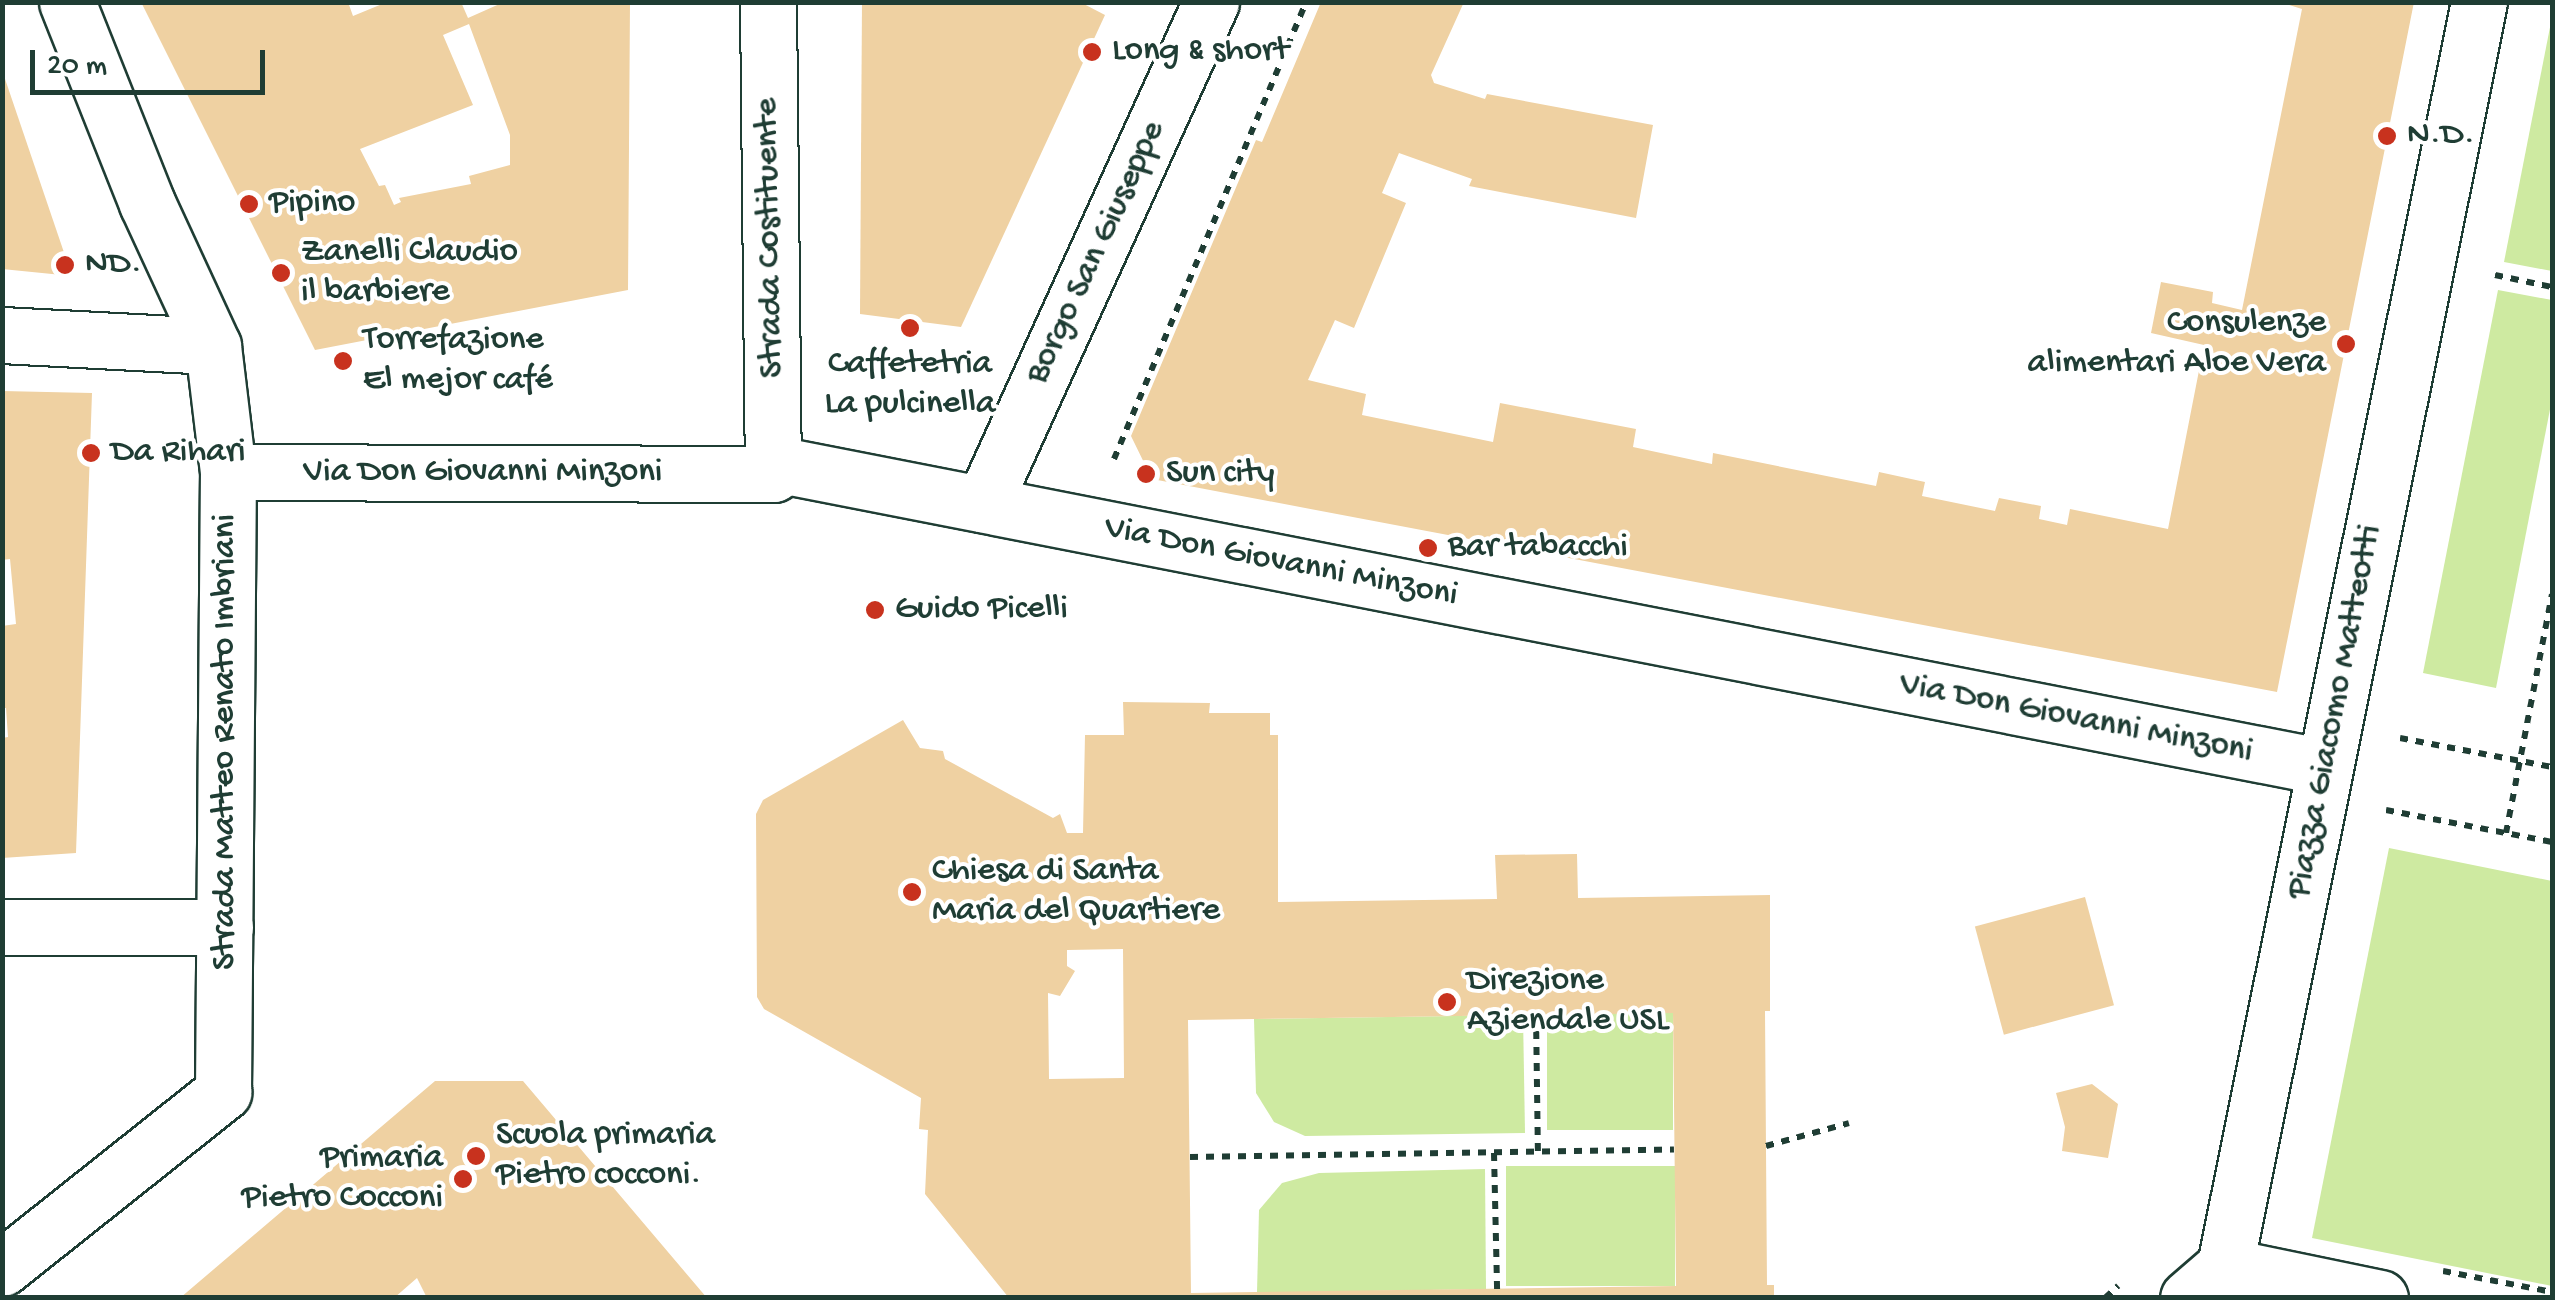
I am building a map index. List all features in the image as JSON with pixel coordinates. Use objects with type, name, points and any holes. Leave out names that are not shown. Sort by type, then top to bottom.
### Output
[{"type":"street","name":"Strada Matteo Renato Imbriani","points":[[2,1268],[223,1092],[228,472],[213,346],[147,203],[67,2]]},
{"type":"street","name":"Strada Costituente","points":[[768,2],[774,474]]},
{"type":"street","name":"Borgo San Giuseppe","points":[[982,504],[1211,2]]},
{"type":"street","name":"Piazza Giacomo Matteotti","points":[[2380,1298],[2207,1282],[2325,768],[2478,2]]},
{"type":"street","points":[[2,334],[213,346]]},
{"type":"street","name":"Via Don Giovanni Minzoni","points":[[228,472],[774,474],[786,466],[2325,768]]},
{"type":"street","points":[[2,927],[225,926]]},
{"type":"path","points":[[2489,274],[2552,286]]},
{"type":"path","points":[[2506,834],[2552,594]]},
{"type":"path","points":[[2398,738],[2552,767]]},
{"type":"path","points":[[2384,810],[2552,842]]},
{"type":"path","points":[[1536,1015],[1538,1152]]},
{"type":"path","points":[[1766,1146],[1850,1124]]},
{"type":"path","points":[[1190,1157],[1674,1149]]},
{"type":"path","points":[[1494,1153],[1497,1289]]},
{"type":"green space","points":[[2552,17],[2552,271],[2504,262]]},
{"type":"green space","points":[[2498,290],[2552,300],[2552,399],[2496,688],[2423,673]]},
{"type":"green space","points":[[2389,848],[2552,881],[2552,1286],[2312,1238]]},
{"type":"green space","points":[[1547,1013],[1673,1013],[1673,1130],[1547,1130]]},
{"type":"green space","points":[[1523,1015],[1525,1133],[1305,1136],[1274,1122],[1256,1093],[1254,1019]]},
{"type":"green space","points":[[1506,1166],[1675,1166],[1675,1286],[1506,1286]]},
{"type":"green space","points":[[1485,1169],[1486,1289],[1257,1293],[1259,1210],[1282,1183],[1319,1173]]},
{"type":"building","points":[[141,2],[348,2],[353,16],[387,2],[461,2],[468,18],[504,2],[630,2],[628,290],[315,350]],"holes":[[[469,24],[510,135],[510,165],[469,176],[471,184],[399,198],[401,202],[394,205],[360,149],[473,105],[443,35]]]},
{"type":"building","points":[[862,2],[1080,2],[1105,15],[961,327],[860,314]]},
{"type":"building","points":[[1321,2],[1464,2],[1431,75],[1434,83],[1485,99],[1487,94],[1653,125],[1636,218],[1469,186],[1472,179],[1399,153],[1382,193],[1406,203],[1354,328],[1335,320],[1308,380],[1366,394],[1362,415],[1493,442],[1500,403],[1636,429],[1633,447],[1712,464],[1713,453],[1876,486],[1879,472],[1925,482],[1922,496],[1995,511],[1999,498],[2041,506],[2039,519],[2067,525],[2070,509],[2168,529],[2204,345],[2151,333],[2161,282],[2213,292],[2212,303],[2242,310],[2302,9],[2280,2],[2414,2],[2277,692],[1152,479],[1131,436],[1256,140],[1262,142]]},
{"type":"building","points":[[3,73],[72,276],[2,269]]},
{"type":"building","points":[[2,391],[92,393],[76,853],[2,858],[2,738],[8,737],[6,708],[2,708],[2,626],[16,624],[10,559],[2,560]]},
{"type":"building","name":"Direzione Aziendale USL","points":[[1123,702],[1210,703],[1209,713],[1270,713],[1270,735],[1278,735],[1278,902],[1497,899],[1495,855],[1577,854],[1578,898],[1770,895],[1770,1011],[1765,1011],[1767,1285],[1774,1285],[1774,1298],[1009,1298],[925,1194],[928,1130],[919,1129],[921,1098],[764,1009],[757,997],[756,814],[763,800],[903,720],[920,748],[943,751],[945,759],[1053,818],[1060,814],[1067,833],[1083,833],[1085,735],[1124,735]],"holes":[[[1123,949],[1124,1078],[1049,1079],[1048,993],[1060,996],[1075,971],[1067,966],[1067,950]],[[1673,1013],[1676,1286],[1191,1293],[1188,1020]]]},
{"type":"building","points":[[2085,897],[2114,1005],[2004,1035],[1975,927]]},
{"type":"building","name":"Primaria Pietro Cocconi","points":[[435,1081],[523,1081],[707,1298],[427,1298],[417,1278],[394,1298],[180,1298]]},
{"type":"building","points":[[2092,1084],[2118,1104],[2108,1158],[2062,1151],[2065,1127],[2056,1093]]},
{"type":"place","name":"Long & short","points":[[1092,52]]},
{"type":"place","name":"N.D.","points":[[2387,136]]},
{"type":"place","name":"Pipino","points":[[249,204]]},
{"type":"place","name":"ND.","points":[[65,265]]},
{"type":"place","name":"Zanelli Claudio il barbiere","points":[[281,273]]},
{"type":"place","name":"Caffetetria La pulcinella","points":[[910,328]]},
{"type":"place","name":"Consulenze alimentari Aloe Vera","points":[[2346,344]]},
{"type":"place","name":"Torrefazione El mejor café","points":[[343,361]]},
{"type":"place","name":"Da Rihari","points":[[91,453]]},
{"type":"place","name":"Sun city","points":[[1146,474]]},
{"type":"place","name":"Bar tabacchi","points":[[1428,548]]},
{"type":"place","name":"Guido Picelli","points":[[875,610]]},
{"type":"place","name":"Chiesa di Santa Maria del Quartiere","points":[[912,892]]},
{"type":"place","name":"Direzione Aziendale USL","points":[[1447,1002]]},
{"type":"place","name":"Scuola primaria Pietro cocconi.","points":[[476,1156]]},
{"type":"place","name":"Primaria Pietro Cocconi","points":[[463,1179]]}]
